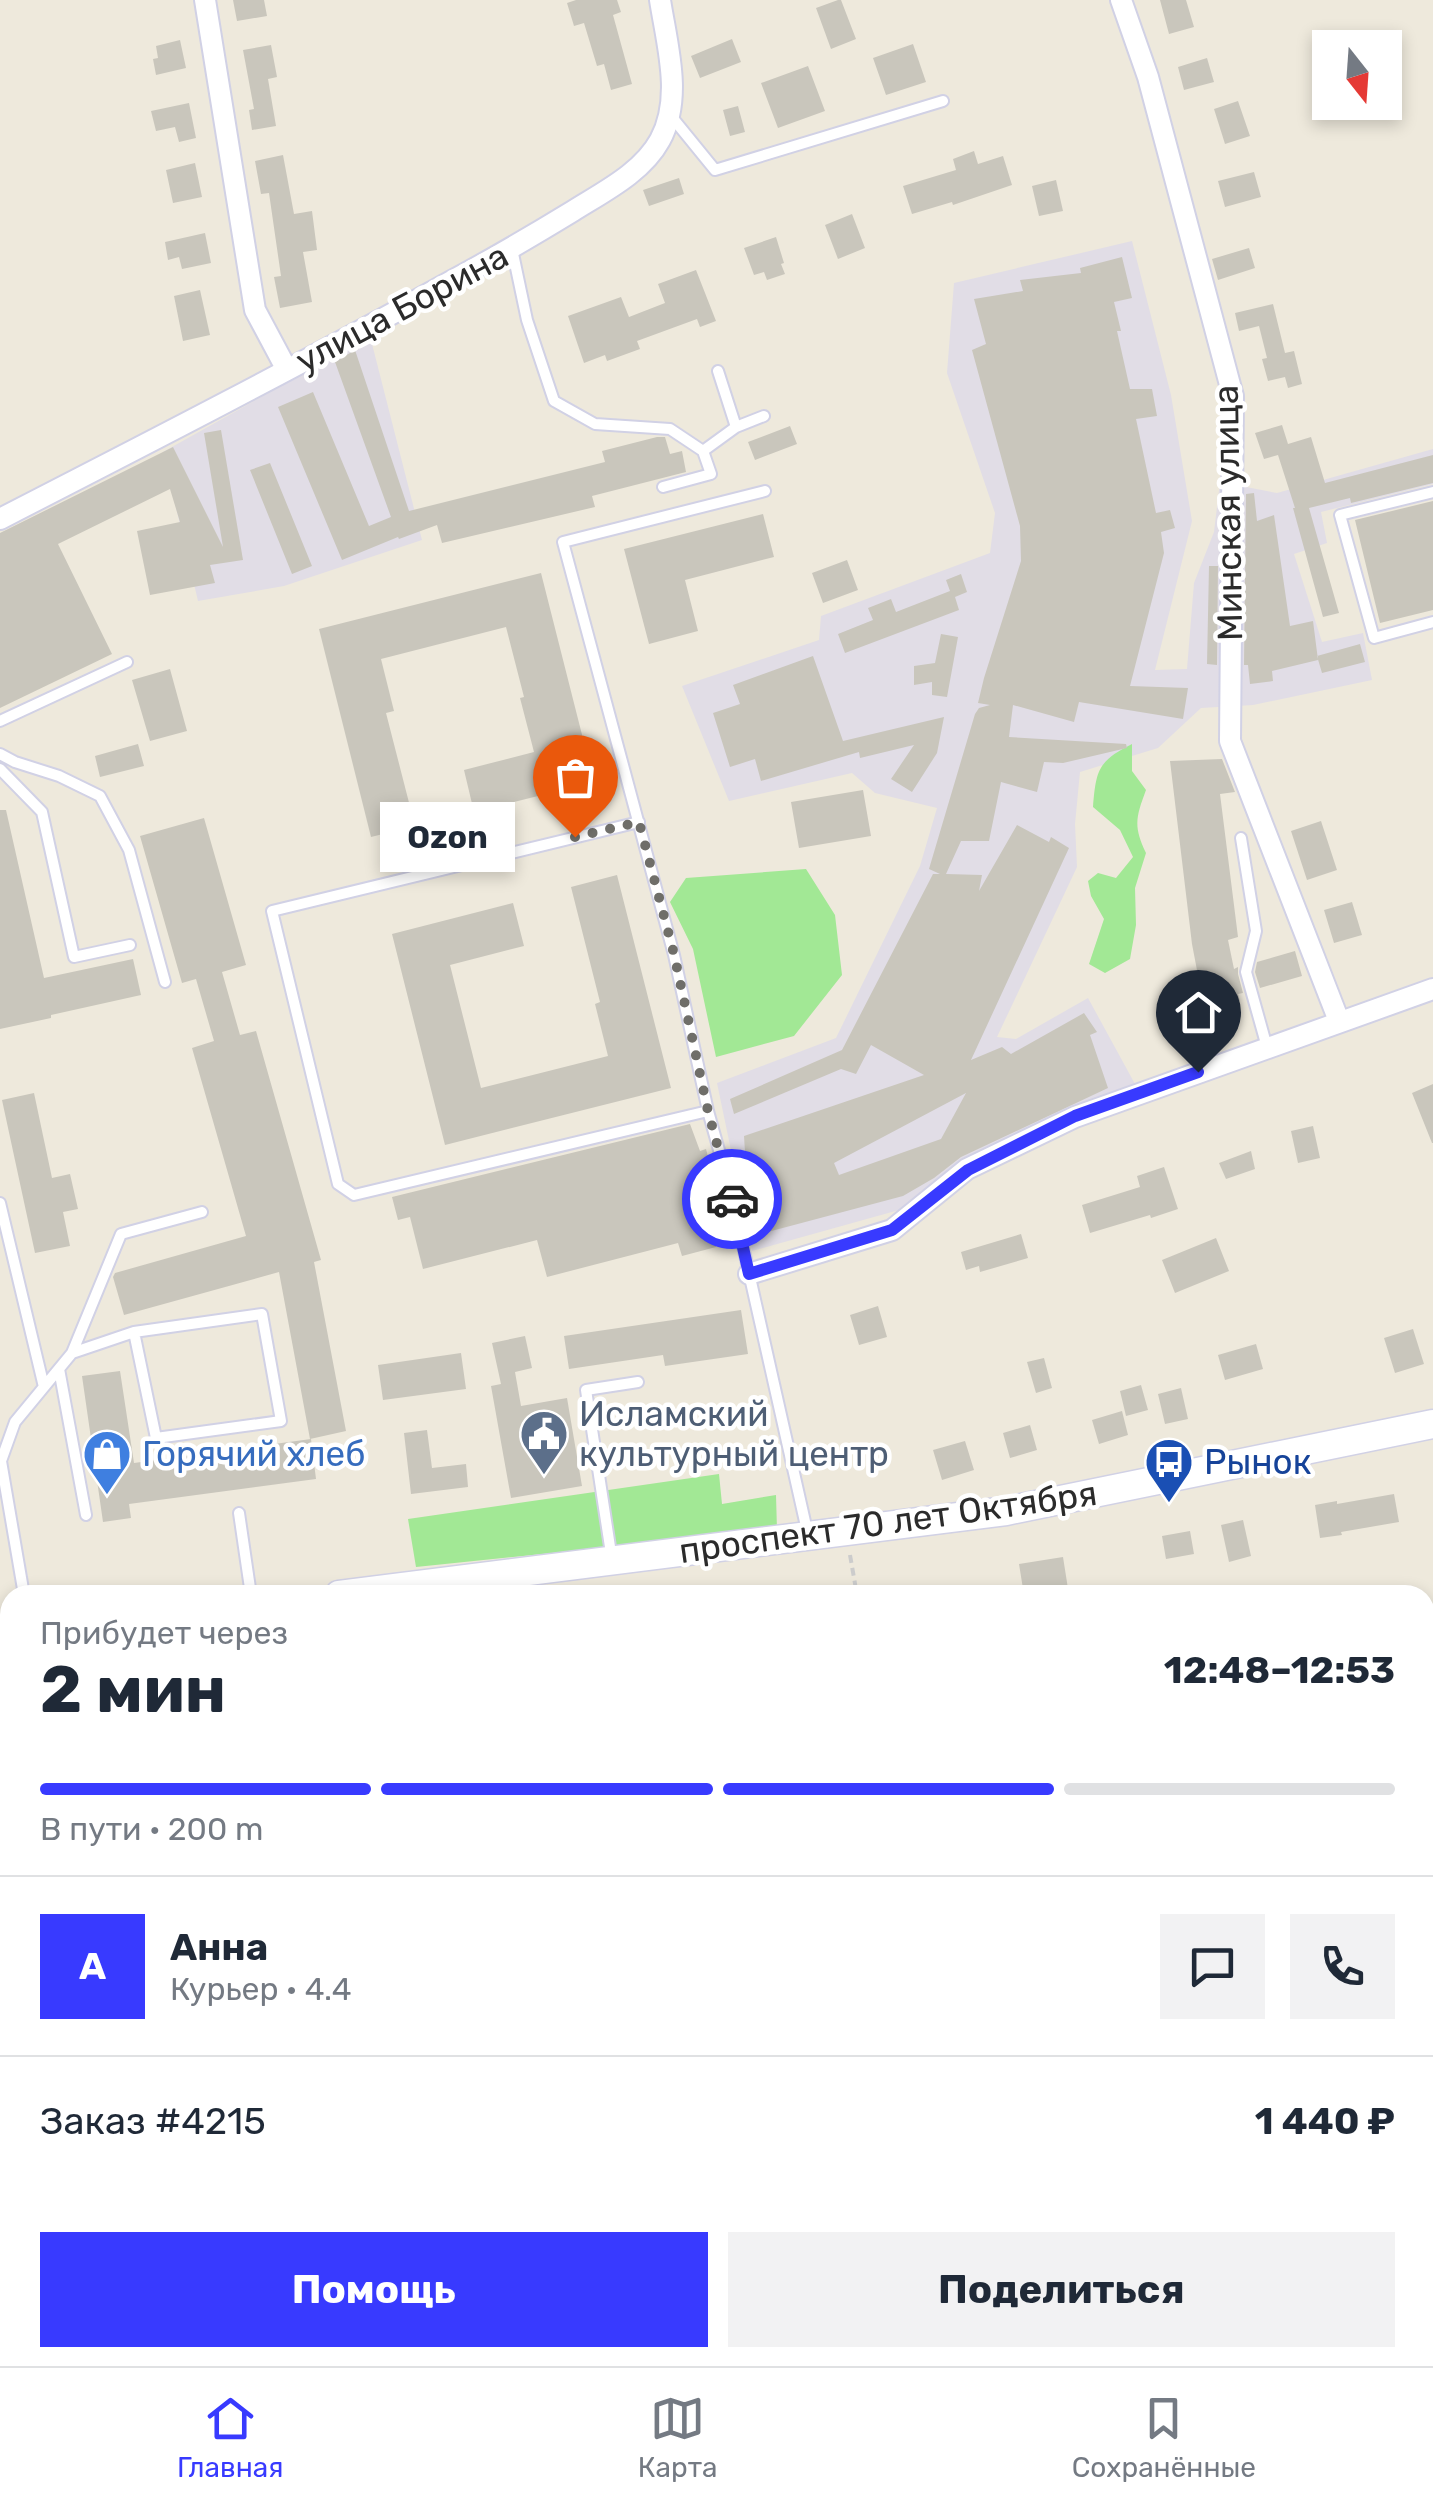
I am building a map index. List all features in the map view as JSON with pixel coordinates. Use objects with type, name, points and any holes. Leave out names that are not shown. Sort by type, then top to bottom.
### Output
[{"type":"main road","name":"проспект 70 лет Октября","points":[[419,1585],[1006,1511],[1433,1424]]},
{"type":"street","points":[[205,0],[255,310],[287,370]]},
{"type":"street","points":[[660,0],[672,79],[671,116]]},
{"type":"street","name":"Минская улица","points":[[1121,0],[1148,77],[1234,396],[1230,740],[1339,1021]]},
{"type":"street","name":"улица Борина","points":[[0,519],[512,248],[616,184],[644,161],[671,116]]},
{"type":"street","points":[[749,1274],[892,1230],[968,1170],[1075,1116],[1433,989]]},
{"type":"lane","points":[[671,116],[715,170],[943,100]]},
{"type":"lane","points":[[512,248],[527,320],[554,401],[595,424],[670,429],[703,451],[711,474],[663,487]]},
{"type":"lane","points":[[718,371],[736,427]]},
{"type":"lane","points":[[703,451],[736,427],[764,416]]},
{"type":"lane","points":[[766,491],[563,542],[674,954],[809,1536]]},
{"type":"lane","points":[[1433,492],[1340,515],[1374,638],[1433,622]]},
{"type":"lane","points":[[0,721],[127,662]]},
{"type":"lane","points":[[0,754],[100,796],[129,850],[165,982]]},
{"type":"lane","points":[[0,769],[42,812],[74,957],[130,945]]},
{"type":"lane","points":[[639,822],[272,911],[276,929],[338,1184],[354,1195],[708,1111]]},
{"type":"lane","points":[[1241,838],[1256,931],[1246,972],[1267,1047]]},
{"type":"lane","points":[[0,1203],[44,1387]]},
{"type":"lane","points":[[22,1585],[1,1461],[15,1422],[72,1352],[121,1234],[202,1212]]},
{"type":"lane","points":[[72,1352],[134,1332],[262,1314],[281,1421],[156,1438],[134,1332]]},
{"type":"lane","points":[[59,1369],[86,1515]]},
{"type":"lane","points":[[612,1561],[586,1390],[638,1382]]},
{"type":"lane","points":[[239,1514],[250,1585]]},
{"type":"path","points":[[845,1532],[855,1585]]},
{"type":"shaded area","points":[[1132,241],[1171,395],[1192,521],[1155,670],[1187,669],[1194,583],[1214,532],[1220,482],[1277,493],[1433,449],[1433,484],[1321,512],[1327,543],[1294,554],[1322,642],[1363,633],[1372,680],[1253,705],[1201,708],[1158,748],[1080,772],[1075,824],[1077,867],[997,1037],[1016,1039],[1088,998],[1135,1084],[974,1160],[899,1210],[752,1251],[717,1083],[836,1038],[920,866],[937,808],[875,793],[852,773],[729,801],[682,686],[819,640],[821,616],[990,553],[995,513],[947,373],[954,283]]},
{"type":"shaded area","points":[[370,336],[422,540],[284,586],[198,601],[163,452]]},
{"type":"green space","points":[[1132,744],[1132,771],[1146,790],[1137,821],[1146,853],[1135,888],[1136,925],[1130,959],[1105,973],[1089,964],[1104,919],[1091,896],[1088,881],[1098,873],[1116,878],[1133,857],[1120,830],[1093,807],[1094,794],[1101,768]]},
{"type":"green space","points":[[806,869],[835,915],[842,975],[794,1036],[716,1057],[693,949],[670,902],[686,878]]},
{"type":"green space","points":[[719,1474],[722,1504],[776,1495],[777,1530],[416,1567],[408,1519]]},
{"type":"building","points":[[233,0],[264,0],[267,16],[237,21]]},
{"type":"building","points":[[617,0],[621,12],[613,15],[632,84],[611,90],[604,64],[597,66],[584,23],[574,26],[567,3]]},
{"type":"building","points":[[838,0],[856,39],[831,49],[816,8]]},
{"type":"building","points":[[1160,0],[1186,0],[1194,27],[1169,34]]},
{"type":"building","points":[[732,39],[741,62],[700,78],[691,56]]},
{"type":"building","points":[[180,40],[186,68],[156,75],[156,46]]},
{"type":"building","points":[[913,44],[926,82],[886,95],[873,58]]},
{"type":"building","points":[[271,45],[277,77],[268,79],[276,126],[252,130],[249,110],[254,109],[243,50]]},
{"type":"building","points":[[1207,58],[1214,82],[1184,90],[1178,67]]},
{"type":"building","points":[[808,66],[825,111],[778,128],[761,83]]},
{"type":"building","points":[[1238,101],[1250,136],[1225,144],[1214,109]]},
{"type":"building","points":[[189,103],[196,138],[179,142],[175,127],[156,131],[151,111]]},
{"type":"building","points":[[738,106],[745,132],[730,136],[723,110]]},
{"type":"building","points":[[974,151],[978,164],[1003,156],[1012,185],[912,214],[903,186],[956,170],[953,159]]},
{"type":"building","points":[[283,155],[294,214],[312,211],[317,250],[303,252],[312,302],[280,308],[274,277],[281,276],[269,193],[261,194],[255,161]]},
{"type":"building","points":[[195,163],[202,197],[173,203],[166,170]]},
{"type":"building","points":[[1254,172],[1261,197],[1225,207],[1218,181]]},
{"type":"building","points":[[679,178],[684,194],[649,206],[643,190]]},
{"type":"building","points":[[1056,180],[1063,211],[1039,216],[1032,186]]},
{"type":"building","points":[[852,214],[865,248],[838,259],[825,225]]},
{"type":"building","points":[[205,233],[211,263],[182,269],[179,257],[168,260],[165,242]]},
{"type":"building","points":[[776,237],[785,274],[767,280],[764,272],[754,275],[744,248]]},
{"type":"building","points":[[1249,248],[1255,268],[1218,280],[1212,259]]},
{"type":"building","points":[[1122,257],[1132,298],[1114,302],[1121,331],[1117,331],[1130,389],[1152,389],[1157,416],[1136,419],[1156,513],[1170,510],[1175,528],[1161,532],[1164,553],[1130,686],[1188,688],[1183,719],[1079,702],[1074,722],[1013,705],[1009,737],[1126,744],[1127,748],[1063,763],[1044,762],[1037,792],[1001,782],[989,841],[961,841],[946,874],[982,875],[979,891],[1017,825],[1069,848],[971,1060],[1002,1047],[1011,1054],[1084,1013],[1097,1032],[1090,1035],[1108,1088],[961,1157],[903,1196],[760,1234],[747,1184],[744,1136],[924,1075],[871,1045],[856,1074],[841,1069],[734,1114],[730,1099],[842,1050],[933,874],[940,874],[929,869],[975,714],[979,708],[990,705],[978,703],[1021,561],[1020,526],[972,350],[986,344],[974,299],[1023,291],[1020,280],[1081,273],[1080,268]],"holes":[[[966,1093],[941,1139],[839,1175],[834,1163]]]},
{"type":"building","points":[[696,270],[716,321],[700,327],[697,319],[637,341],[640,349],[607,361],[605,355],[584,363],[568,316],[621,297],[629,317],[665,303],[658,284]]},
{"type":"building","points":[[200,290],[210,335],[183,341],[174,296]]},
{"type":"building","points":[[1273,304],[1285,353],[1294,351],[1302,384],[1288,388],[1285,377],[1268,381],[1259,326],[1239,331],[1235,313]]},
{"type":"building","points":[[355,350],[409,511],[605,462],[602,451],[657,437],[665,437],[670,454],[682,451],[686,472],[592,496],[595,507],[442,543],[437,525],[342,560],[278,407],[313,392],[369,526],[391,517],[335,362]]},
{"type":"building","points":[[1282,425],[1288,444],[1311,437],[1325,483],[1433,455],[1433,483],[1351,503],[1350,498],[1309,508],[1339,613],[1323,617],[1278,455],[1264,459],[1255,433]]},
{"type":"building","points":[[790,426],[797,444],[755,460],[748,442]]},
{"type":"building","points":[[221,430],[243,560],[210,565],[215,583],[150,595],[137,531],[180,522],[170,489],[58,544],[112,654],[0,708],[0,533],[173,447],[223,547],[204,433]]},
{"type":"building","points":[[270,463],[312,566],[292,574],[250,470]]},
{"type":"building","points":[[1254,493],[1257,521],[1274,515],[1290,626],[1313,621],[1318,660],[1272,671],[1273,681],[1250,684],[1248,665],[1244,665],[1246,494]]},
{"type":"building","points":[[1433,501],[1433,610],[1380,623],[1355,520]]},
{"type":"building","points":[[763,514],[774,557],[685,580],[698,631],[649,644],[624,549]]},
{"type":"building","points":[[847,560],[858,590],[823,603],[812,573]]},
{"type":"building","points":[[1209,566],[1218,566],[1217,665],[1207,664]]},
{"type":"building","points":[[541,573],[594,782],[474,812],[464,770],[534,752],[506,627],[381,659],[394,711],[386,713],[415,826],[371,837],[319,629]]},
{"type":"building","points":[[961,574],[967,592],[955,597],[959,610],[845,653],[838,634],[873,620],[868,608],[891,599],[896,612],[950,591],[946,580]]},
{"type":"building","points":[[941,634],[958,637],[947,697],[932,695],[932,682],[914,685],[914,666],[935,663]]},
{"type":"building","points":[[1360,644],[1365,662],[1322,673],[1317,656]]},
{"type":"building","points":[[813,656],[843,741],[944,717],[937,753],[912,792],[891,779],[914,745],[860,758],[859,752],[761,781],[755,759],[730,767],[713,713],[740,704],[733,685]]},
{"type":"building","points":[[170,669],[187,731],[150,741],[132,680]]},
{"type":"building","points":[[138,744],[144,766],[100,777],[95,756]]},
{"type":"building","points":[[1222,759],[1235,792],[1220,794],[1238,937],[1228,940],[1243,993],[1238,994],[1240,1001],[1204,1007],[1192,944],[1170,761]]},
{"type":"building","points":[[863,790],[871,836],[799,848],[791,802]]},
{"type":"building","points":[[0,810],[6,810],[44,978],[133,959],[141,995],[0,1029]]},
{"type":"building","points":[[204,818],[246,965],[222,972],[240,1035],[256,1031],[321,1260],[314,1262],[346,1431],[310,1439],[279,1272],[124,1315],[113,1277],[115,1273],[246,1236],[192,1048],[214,1041],[196,979],[182,983],[140,836]]},
{"type":"building","points":[[1321,821],[1337,870],[1307,880],[1291,831]]},
{"type":"building","points":[[617,875],[671,1088],[445,1145],[392,934],[513,903],[524,946],[450,965],[481,1088],[608,1056],[595,1004],[600,1002],[571,887]]},
{"type":"building","points":[[1352,902],[1362,935],[1334,943],[1324,910]]},
{"type":"building","points":[[1295,951],[1302,976],[1260,988],[1255,972],[1257,962]]},
{"type":"building","points":[[1433,1084],[1433,1143],[1432,1143],[1412,1093]]},
{"type":"building","points":[[34,1093],[52,1178],[70,1174],[78,1209],[63,1212],[70,1246],[35,1253],[2,1100]]},
{"type":"building","points":[[690,1124],[700,1151],[706,1149],[718,1195],[713,1197],[722,1232],[713,1234],[716,1247],[682,1256],[678,1243],[547,1277],[537,1240],[423,1269],[410,1217],[398,1220],[392,1197]]},
{"type":"building","points":[[1313,1126],[1320,1158],[1298,1163],[1291,1131]]},
{"type":"building","points":[[1251,1151],[1255,1169],[1226,1179],[1219,1163]]},
{"type":"building","points":[[1164,1167],[1178,1209],[1090,1233],[1082,1205],[1140,1187],[1137,1176]]},
{"type":"building","points":[[1021,1234],[1028,1258],[980,1272],[979,1266],[966,1270],[961,1252]]},
{"type":"building","points":[[1216,1238],[1229,1271],[1175,1293],[1162,1260]]},
{"type":"building","points":[[878,1306],[887,1337],[859,1345],[850,1315]]},
{"type":"building","points":[[741,1310],[748,1354],[665,1366],[663,1355],[569,1369],[564,1336]]},
{"type":"building","points":[[1413,1329],[1424,1364],[1395,1373],[1384,1338]]},
{"type":"building","points":[[525,1336],[532,1368],[515,1372],[521,1406],[567,1398],[582,1486],[511,1498],[491,1386],[501,1384],[492,1343]]},
{"type":"building","points":[[1256,1344],[1263,1369],[1225,1380],[1218,1355]]},
{"type":"building","points":[[461,1353],[466,1389],[383,1400],[378,1365]]},
{"type":"building","points":[[1044,1358],[1052,1388],[1036,1393],[1027,1362]]},
{"type":"building","points":[[120,1371],[134,1463],[311,1439],[316,1479],[129,1504],[131,1518],[103,1522],[82,1376]]},
{"type":"building","points":[[1141,1385],[1148,1410],[1126,1416],[1120,1391]]},
{"type":"building","points":[[1181,1388],[1188,1419],[1165,1424],[1158,1394]]},
{"type":"building","points":[[1122,1411],[1128,1435],[1099,1444],[1092,1420]]},
{"type":"building","points":[[1030,1425],[1037,1450],[1010,1458],[1003,1433]]},
{"type":"building","points":[[427,1430],[432,1468],[466,1464],[468,1487],[411,1494],[404,1433]]},
{"type":"building","points":[[965,1441],[974,1470],[942,1480],[933,1450]]},
{"type":"building","points":[[1394,1494],[1399,1522],[1320,1538],[1315,1505]]},
{"type":"building","points":[[1243,1520],[1251,1556],[1229,1562],[1221,1525]]},
{"type":"building","points":[[1190,1531],[1194,1554],[1166,1559],[1162,1536]]},
{"type":"building","points":[[1063,1557],[1067,1585],[1022,1585],[1019,1564]]},
{"type":"way so far","points":[[575,837],[639,822],[732,1199]]},
{"type":"place","name":"Ozon","points":[[575,837]]},
{"type":"place","name":"Исламский культурный центр","points":[[544,1476]]},
{"type":"place","name":"Горячий хлеб","points":[[107,1496]]},
{"type":"place","name":"Рынок","points":[[1169,1504]]},
{"type":"route","points":[[732,1199],[749,1274],[892,1230],[968,1170],[1075,1116],[1198,1072]]}]
